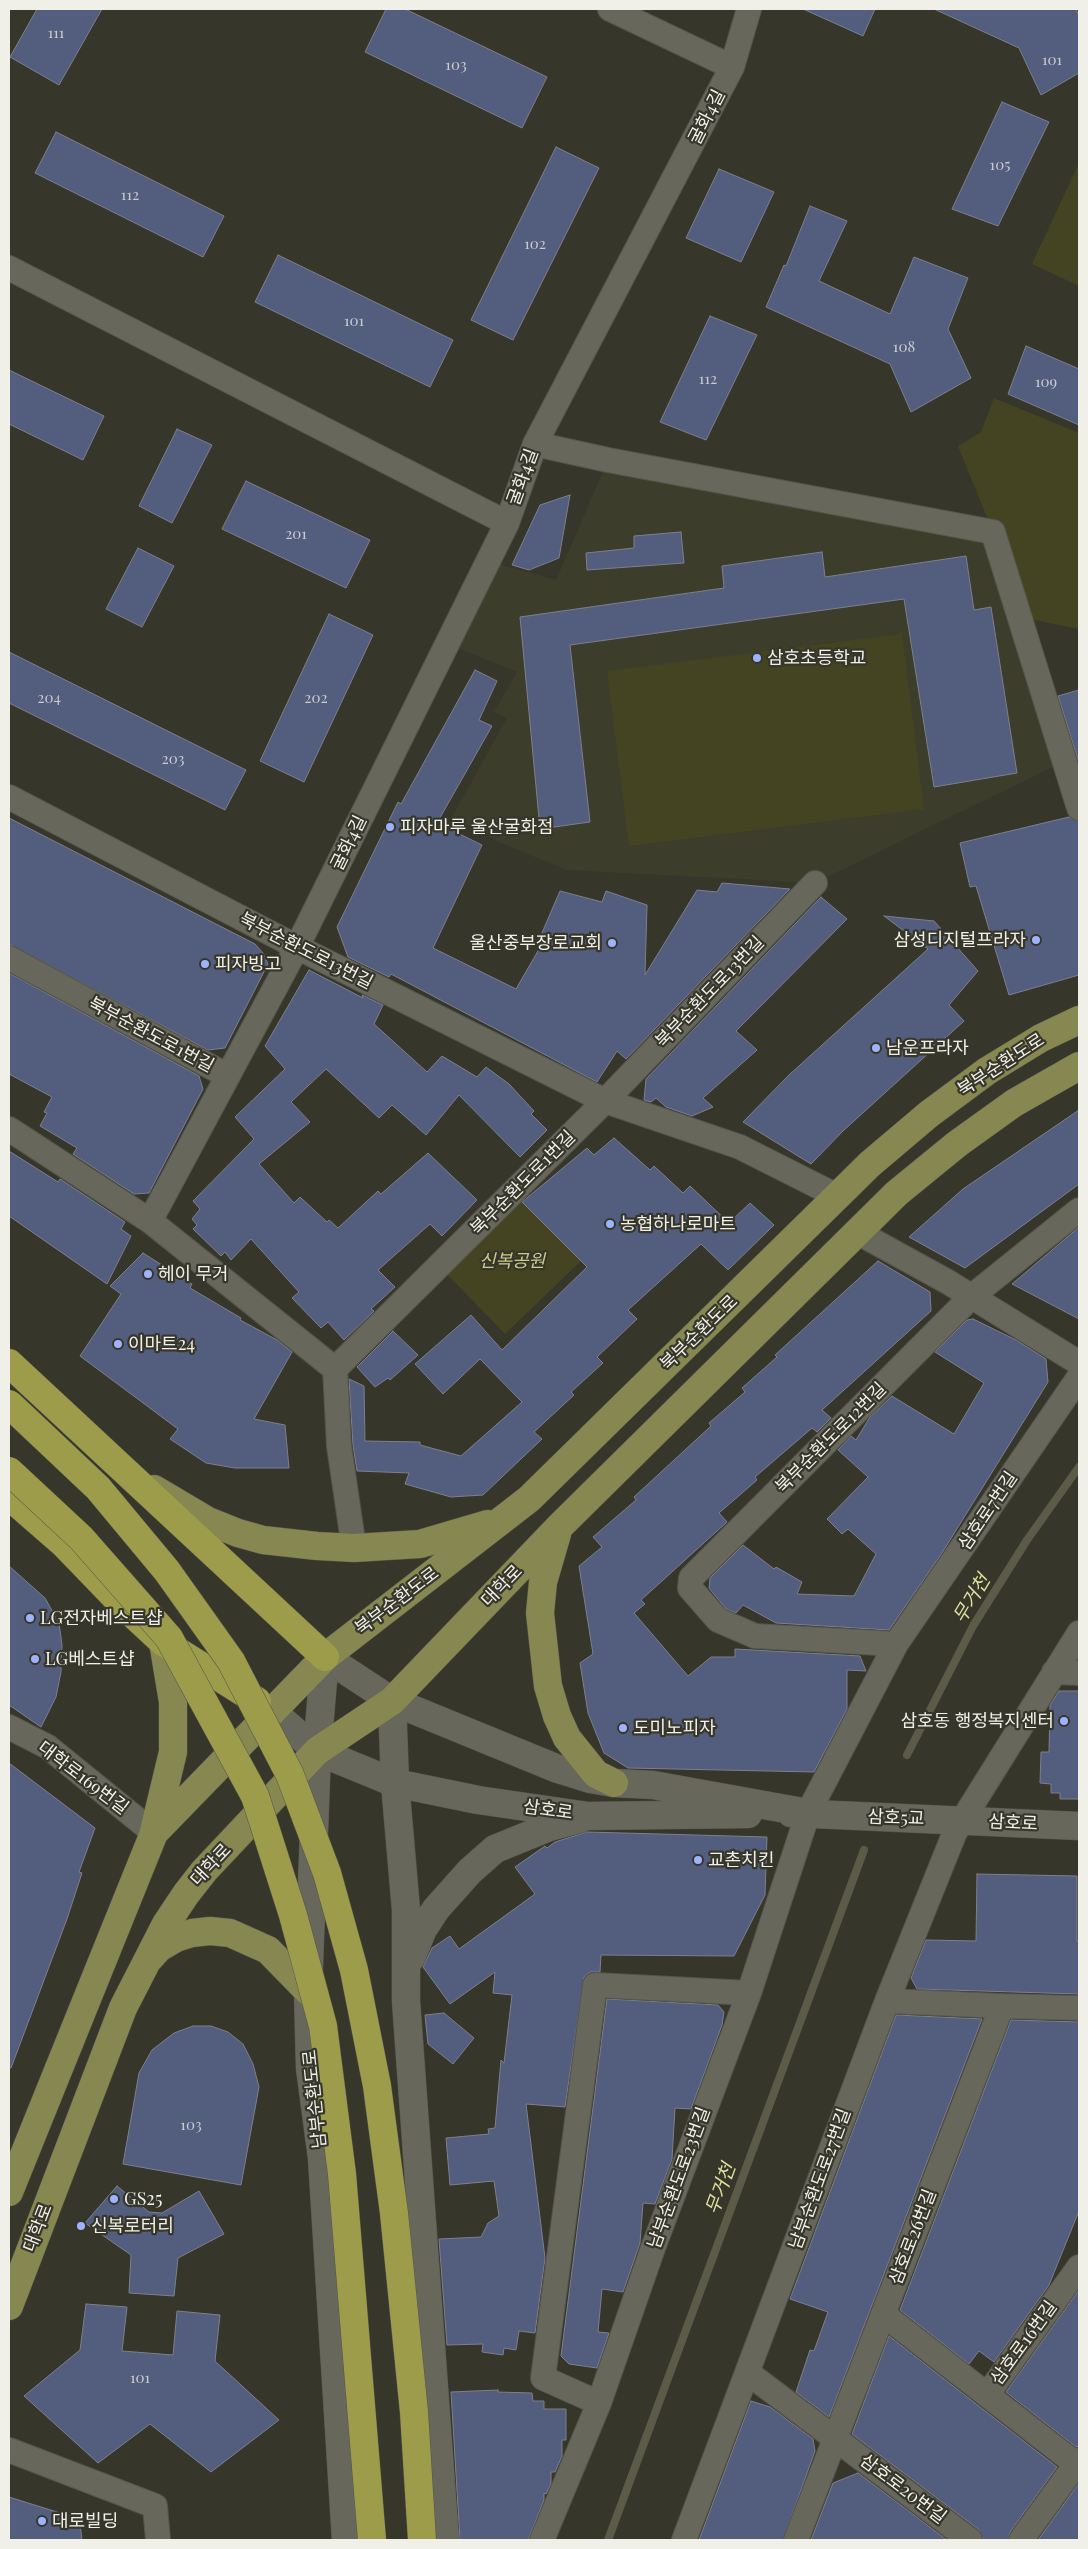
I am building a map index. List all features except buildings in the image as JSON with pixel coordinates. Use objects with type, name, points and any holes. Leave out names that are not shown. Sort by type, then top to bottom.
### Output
[{"type":"highway","points":[[9,1363],[130,1473],[325,1656]]},
{"type":"highway","points":[[9,1404],[98,1488],[168,1572],[231,1662],[290,1775],[327,1873],[354,1970],[377,2086],[394,2213],[414,2412],[422,2540]]},
{"type":"highway","points":[[9,1471],[81,1538],[169,1638],[255,1796],[294,1915],[323,2026],[342,2174],[372,2540]]},
{"type":"highway","points":[[9,1496],[64,1544],[121,1603],[163,1642],[272,1710]]},
{"type":"main road","name":"북부순환도로","points":[[325,1656],[504,1519],[536,1492],[870,1164],[929,1114],[987,1071],[1041,1038],[1079,1020]]},
{"type":"main road","points":[[614,1783],[596,1774],[567,1738],[557,1716],[548,1686],[543,1651],[542,1582],[560,1526],[897,1194],[957,1144],[1014,1104],[1079,1066]]},
{"type":"main road","points":[[130,1473],[208,1521],[238,1533],[283,1542],[354,1548],[420,1544],[504,1519]]},
{"type":"main road","name":"대학로","points":[[9,2306],[123,2008],[145,1962],[186,1894],[317,1751],[392,1701],[560,1526]]},
{"type":"main road","points":[[9,2192],[17,2149],[154,1833],[173,1752],[173,1702],[163,1642]]},
{"type":"main road","points":[[154,1833],[325,1656],[392,1701],[558,1769],[590,1779],[614,1783],[653,1785],[808,1813]]},
{"type":"main road","name":"남부순환도로","points":[[325,1656],[317,1751],[308,1991],[310,2068],[322,2158],[346,2540]]},
{"type":"main road","points":[[392,1701],[395,1783],[406,1910],[406,1978],[446,2540]]},
{"type":"main road","name":"삼호로","points":[[272,1710],[317,1751],[395,1783],[478,1800],[588,1816],[808,1813],[847,1816]]},
{"type":"main road","points":[[406,1978],[413,1951],[422,1929],[436,1909],[470,1871],[495,1849],[549,1827],[588,1816]]},
{"type":"main road","name":"삼호5교","points":[[847,1816],[955,1820]]},
{"type":"main road","name":"삼호로","points":[[955,1820],[1079,1826]]},
{"type":"main road","points":[[145,1962],[159,1948],[176,1938],[200,1932],[230,1934],[268,1950],[308,1991]]},
{"type":"street","points":[[610,9],[732,67]]},
{"type":"street","name":"굴화4길","points":[[228,1076],[297,947],[507,523],[535,444],[732,67],[749,9]]},
{"type":"street","points":[[9,268],[507,523]]},
{"type":"street","points":[[535,444],[608,460],[993,532],[1079,808]]},
{"type":"street","name":"북부순환도로13번길","points":[[9,797],[297,947],[605,1101],[740,1147],[837,1196]]},
{"type":"street","name":"북부순환도로13번길","points":[[605,1101],[815,883]]},
{"type":"street","name":"북부순환도로1번길","points":[[9,958],[228,1076],[150,1221]]},
{"type":"street","name":"북부순환도로1번길","points":[[335,1369],[605,1101]]},
{"type":"street","points":[[9,1130],[150,1221],[335,1369],[339,1446],[354,1548]]},
{"type":"street","name":"북부순환도로12번길","points":[[896,1644],[755,1636],[718,1620],[690,1588],[691,1578],[972,1297],[1079,1210]]},
{"type":"street","points":[[858,1232],[972,1297],[1079,1362]]},
{"type":"street","name":"삼호로7번길","points":[[808,1813],[896,1644],[1079,1378]]},
{"type":"street","name":"남부순환도로27번길","points":[[684,2540],[887,2001],[955,1832],[955,1820],[1079,1633]]},
{"type":"street","points":[[1054,1672],[1079,1673]]},
{"type":"street","name":"대학로169번길","points":[[9,1727],[48,1747],[154,1833]]},
{"type":"street","name":"남부순환도로23번길","points":[[542,2540],[599,2403],[653,2248],[749,1993],[808,1813]]},
{"type":"street","points":[[599,2403],[543,2378],[595,1986],[749,1993]]},
{"type":"street","points":[[887,2001],[1079,2008]]},
{"type":"street","name":"삼호로26번길","points":[[796,2540],[1002,2006]]},
{"type":"street","name":"삼호로16번길","points":[[987,2395],[1079,2267]]},
{"type":"street","points":[[883,2314],[987,2395],[1078,2462],[1020,2540]]},
{"type":"street","name":"삼호로20번길","points":[[748,2373],[970,2540]]},
{"type":"street","points":[[9,2450],[155,2506],[158,2540]]},
{"type":"shaded area","name":"삼호초등학교","points":[[608,460],[993,532],[1065,761],[815,883],[566,870],[501,843],[452,817],[507,718],[494,712],[517,672],[447,644],[488,561],[556,580]]},
{"type":"green space","points":[[1079,163],[1079,286],[1032,264]]},
{"type":"green space","points":[[994,398],[1079,433],[1079,629],[1020,617],[993,532],[958,446],[981,432]]},
{"type":"green space","points":[[902,634],[924,809],[629,846],[607,671]]},
{"type":"green space","name":"신복공원","points":[[513,1193],[581,1261],[505,1334],[439,1266]]},
{"type":"waterway","name":"무거천","points":[[907,1755],[973,1626],[1027,1540],[1079,1467]]},
{"type":"waterway","name":"무거천","points":[[608,2540],[864,1850]]},
{"type":"place","name":"삼호초등학교","points":[[757,658]]},
{"type":"place","name":"피자마루 울산굴화점","points":[[390,827]]},
{"type":"place","name":"삼성디지털프라자","points":[[1036,940]]},
{"type":"place","name":"울산중부장로교회","points":[[612,943]]},
{"type":"place","name":"피자빙고","points":[[205,964]]},
{"type":"place","name":"남운프라자","points":[[876,1048]]},
{"type":"place","name":"농협하나로마트","points":[[610,1224]]},
{"type":"place","name":"헤이 무거","points":[[148,1274]]},
{"type":"place","name":"이마트24","points":[[118,1344]]},
{"type":"place","name":"LG전자베스트샵","points":[[30,1618]]},
{"type":"place","name":"LG베스트샵","points":[[35,1659]]},
{"type":"place","name":"삼호동 행정복지센터","points":[[1064,1721]]},
{"type":"place","name":"도미노피자","points":[[623,1728]]},
{"type":"place","name":"교촌치킨","points":[[698,1860]]},
{"type":"place","name":"GS25","points":[[114,2199]]},
{"type":"place","name":"신복로터리","points":[[81,2226]]},
{"type":"place","name":"대로빌딩","points":[[42,2521]]}]
